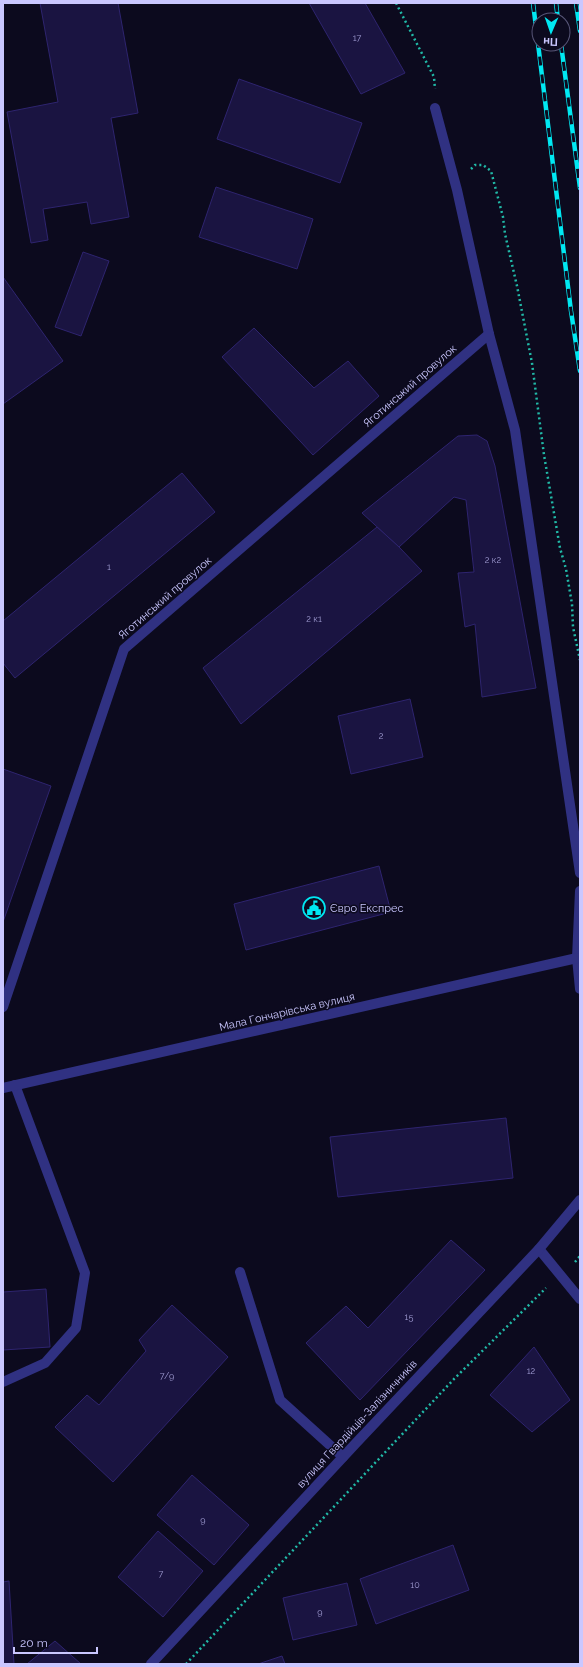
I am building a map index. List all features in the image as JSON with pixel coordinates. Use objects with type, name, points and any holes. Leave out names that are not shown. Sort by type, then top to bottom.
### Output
[{"type":"street","points":[[435,108],[457,190],[489,334],[515,430],[580,873]]},
{"type":"street","name":"Яготинський провулок","points":[[3,1007],[124,649],[489,334]]},
{"type":"street","points":[[580,891],[577,958],[580,989]]},
{"type":"street","name":"Мала Гончарівська вулиця","points":[[3,1088],[577,958]]},
{"type":"street","points":[[3,1382],[45,1363],[76,1328],[85,1273],[15,1085]]},
{"type":"street","name":"вулиця Гвардійців-Залізничників","points":[[151,1664],[539,1248],[580,1200]]},
{"type":"street","points":[[539,1248],[580,1299]]},
{"type":"street","points":[[240,1272],[280,1400],[343,1457]]},
{"type":"path","points":[[396,3],[434,77],[435,108]]},
{"type":"path","points":[[491,171],[503,217],[505,234],[532,363],[544,455],[560,548],[566,569],[572,604],[573,627],[580,660]]},
{"type":"path","points":[[186,1664],[454,1379],[560,1273],[580,1256]]},
{"type":"building","points":[[40,3],[118,3],[138,113],[111,118],[129,217],[91,224],[87,202],[43,209],[48,240],[31,243],[7,112],[58,102]]},
{"type":"building","points":[[309,3],[365,3],[405,73],[361,94]]},
{"type":"building","points":[[239,79],[362,123],[340,183],[217,139]]},
{"type":"building","points":[[216,187],[313,219],[297,269],[199,237]]},
{"type":"building","points":[[83,252],[109,261],[81,336],[55,327]]},
{"type":"building","points":[[3,277],[63,361],[3,404]]},
{"type":"building","points":[[254,328],[314,388],[348,361],[379,396],[313,455],[222,357]]},
{"type":"building","points":[[477,435],[487,441],[495,466],[536,688],[482,697],[475,624],[465,627],[458,573],[474,572],[466,500],[454,497],[399,547],[362,513],[458,436]]},
{"type":"building","points":[[182,473],[215,512],[15,678],[3,663],[3,621]]},
{"type":"building","points":[[377,527],[422,571],[241,724],[203,668]]},
{"type":"building","points":[[410,699],[423,757],[351,774],[338,716]]},
{"type":"building","points":[[3,769],[51,786],[3,922]]},
{"type":"building","points":[[379,866],[391,912],[246,950],[234,904]]},
{"type":"building","points":[[506,1118],[513,1178],[338,1197],[330,1137]]},
{"type":"building","points":[[451,1240],[485,1270],[360,1400],[306,1343],[346,1306],[368,1328]]},
{"type":"building","points":[[46,1289],[50,1347],[3,1350],[3,1292]]},
{"type":"building","points":[[172,1305],[228,1357],[113,1482],[55,1427],[87,1395],[99,1405],[146,1351],[139,1340]]},
{"type":"building","points":[[534,1347],[570,1400],[532,1432],[490,1395]]},
{"type":"building","points":[[192,1475],[249,1525],[214,1565],[157,1515]]},
{"type":"building","points":[[158,1531],[203,1571],[163,1617],[118,1577]]},
{"type":"building","points":[[453,1545],[469,1590],[376,1624],[360,1579]]},
{"type":"building","points":[[9,1581],[14,1664],[3,1664],[3,1582]]},
{"type":"building","points":[[347,1583],[357,1625],[293,1640],[283,1598]]},
{"type":"building","points":[[55,1641],[81,1664],[27,1664]]},
{"type":"building","points":[[282,1656],[285,1664],[258,1664]]},
{"type":"railway","points":[[533,3],[571,311],[580,371]]},
{"type":"railway","points":[[556,3],[557,12]]},
{"type":"railway","points":[[576,3],[580,31]]},
{"type":"railway","points":[[562,52],[580,188]]},
{"type":"place","name":"Євро Експрес","points":[[314,908]]}]
